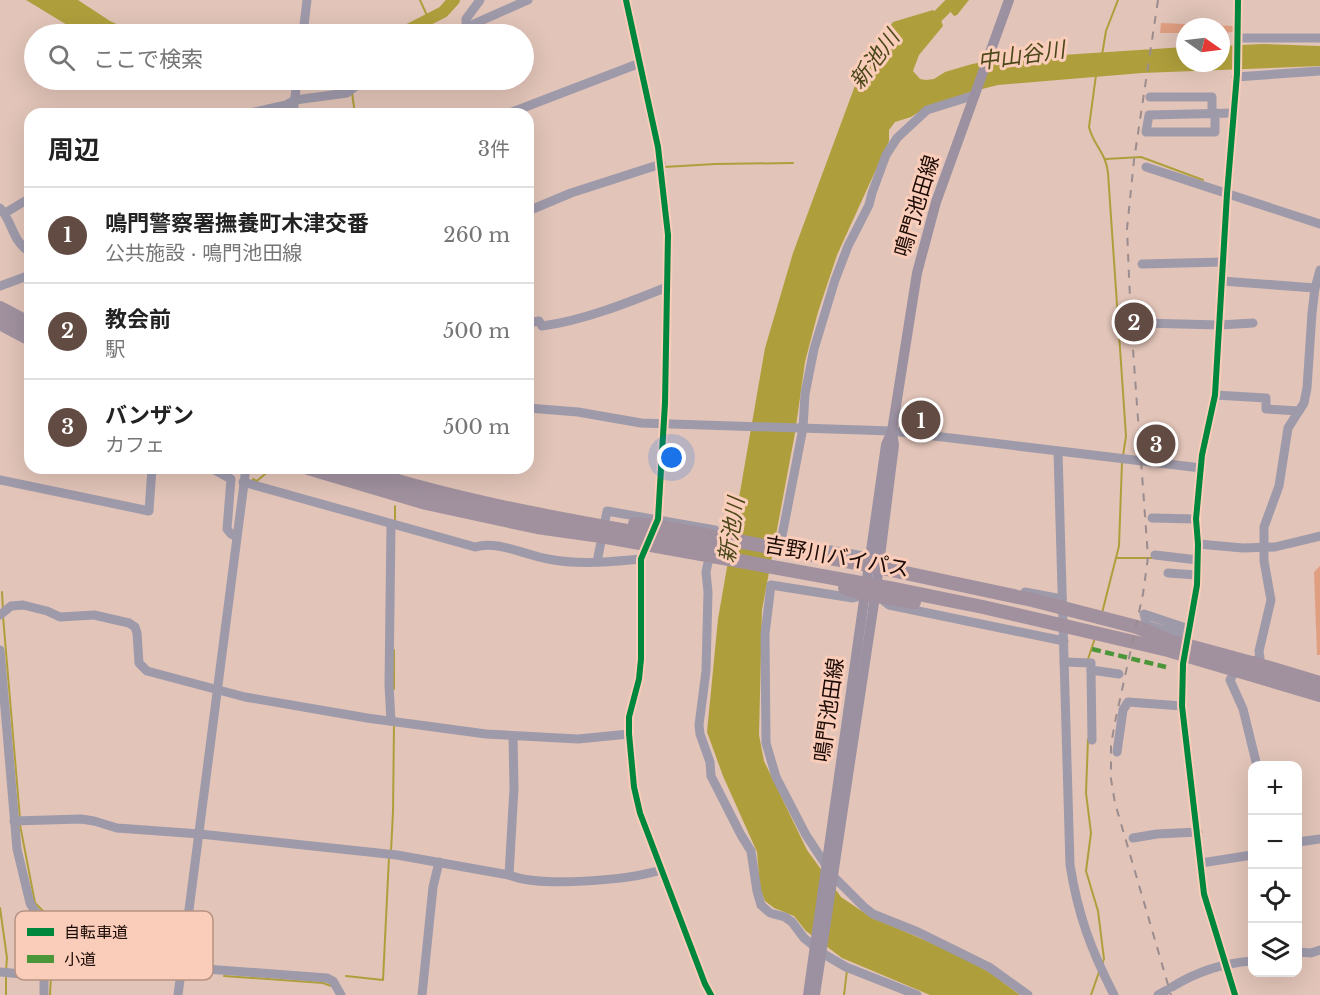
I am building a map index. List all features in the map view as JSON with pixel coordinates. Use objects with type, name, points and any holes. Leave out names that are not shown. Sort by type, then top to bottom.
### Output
[{"type":"highway","points":[[0,308],[24,321]]},
{"type":"highway","points":[[0,323],[24,336]]},
{"type":"highway","name":"吉野川バイパス","points":[[328,474],[426,503],[537,528],[602,531],[896,580],[984,598],[1270,668],[1320,683]]},
{"type":"highway","name":"吉野川バイパス","points":[[374,474],[420,488],[576,521],[602,531]]},
{"type":"highway","points":[[602,531],[661,526],[790,551],[872,563],[907,574],[1032,600],[1137,627],[1169,645]]},
{"type":"highway","points":[[602,531],[670,557],[1027,623],[1142,649],[1169,645]]},
{"type":"highway","name":"吉野川バイパス","points":[[1169,645],[1320,695]]},
{"type":"main road","name":"鳴門池田線","points":[[815,995],[819,947],[870,595],[872,563],[894,445],[892,431],[916,273],[936,202],[1009,0]]},
{"type":"main road","name":"鳴門池田線","points":[[808,995],[819,947]]},
{"type":"street","points":[[304,24],[307,0]]},
{"type":"street","points":[[466,24],[466,19],[480,0]]},
{"type":"street","points":[[475,24],[528,0]]},
{"type":"street","points":[[626,0],[661,164],[668,235],[658,519],[641,559],[641,659],[639,679],[629,717],[629,734],[636,798],[661,870],[711,995]]},
{"type":"street","points":[[1235,995],[1209,912],[1182,706],[1183,664],[1197,575],[1196,519],[1201,468],[1215,395],[1234,113],[1238,0]]},
{"type":"street","points":[[1238,40],[1320,38]]},
{"type":"street","points":[[523,108],[640,63]]},
{"type":"street","points":[[1236,75],[1320,71]]},
{"type":"street","points":[[294,108],[296,90]]},
{"type":"street","points":[[272,108],[286,105],[295,97],[347,93],[351,90]]},
{"type":"street","points":[[975,94],[927,110],[897,138],[886,155],[869,205],[848,246],[835,280],[813,349],[781,541],[872,563],[1062,599]]},
{"type":"street","points":[[1150,97],[1212,97],[1213,113],[1215,132],[1146,132],[1149,115],[1213,113],[1234,113]]},
{"type":"street","points":[[1174,97],[1174,114]]},
{"type":"street","points":[[534,208],[571,193],[661,164]]},
{"type":"street","points":[[1146,167],[1320,224]]},
{"type":"street","points":[[24,201],[3,211],[14,236],[24,246]]},
{"type":"street","points":[[1142,264],[1223,262]]},
{"type":"street","points":[[1256,761],[1243,709],[1230,680],[1235,671],[1260,658],[1258,651],[1271,600],[1263,527],[1279,486],[1288,428],[1304,403],[1315,288],[1320,270]]},
{"type":"street","points":[[0,286],[24,277]]},
{"type":"street","points":[[1222,281],[1315,288]]},
{"type":"street","points":[[534,322],[539,321],[542,326],[562,324],[643,297],[667,286]]},
{"type":"street","points":[[1142,323],[1220,325],[1253,323]]},
{"type":"street","points":[[1215,395],[1266,398],[1266,409],[1299,411]]},
{"type":"street","points":[[534,408],[578,412],[641,423],[892,431],[1201,468]]},
{"type":"street","points":[[1058,452],[1070,865],[1081,922],[1096,960],[1114,995]]},
{"type":"street","points":[[0,480],[150,510],[152,474]]},
{"type":"street","points":[[222,474],[231,479],[227,529],[236,536]]},
{"type":"street","points":[[190,911],[245,474]]},
{"type":"street","points":[[243,482],[475,547],[486,544],[548,559],[597,562],[641,559]]},
{"type":"street","points":[[597,562],[607,511],[715,530],[706,572],[708,592],[700,734],[710,762],[711,776],[751,851],[756,891],[761,905],[770,913],[785,917],[846,967],[917,995]]},
{"type":"street","points":[[1152,518],[1196,519]]},
{"type":"street","points":[[390,721],[391,524]]},
{"type":"street","points":[[1198,544],[1264,548],[1293,544],[1320,536]]},
{"type":"street","points":[[1155,555],[1198,560]]},
{"type":"street","points":[[1168,573],[1197,575]]},
{"type":"street","points":[[1028,995],[983,963],[918,932],[873,914],[853,898],[829,873],[776,777],[766,743],[765,634],[770,589],[771,585],[774,585],[853,598],[870,595],[889,604],[1064,641]]},
{"type":"street","points":[[0,615],[11,606],[23,605],[60,617],[94,615],[129,624],[135,627],[137,633],[139,663],[147,671],[245,697],[390,721],[513,736],[578,740],[629,734]]},
{"type":"street","points":[[0,650],[17,849],[30,903],[35,911]]},
{"type":"street","points":[[1064,662],[1091,663],[1092,740]]},
{"type":"street","points":[[1091,670],[1119,674]]},
{"type":"street","points":[[1117,752],[1123,710],[1128,702],[1182,706]]},
{"type":"street","points":[[509,874],[514,788],[513,736]]},
{"type":"street","points":[[14,821],[81,819],[117,828],[377,852],[509,874],[518,879],[551,882],[625,878],[661,870]]},
{"type":"street","points":[[1133,838],[1198,832]]},
{"type":"street","points":[[1302,841],[1320,838]]},
{"type":"street","points":[[1201,863],[1248,856]]},
{"type":"street","points":[[422,995],[433,887],[439,862]]},
{"type":"street","points":[[1302,952],[1311,953],[1320,950]]},
{"type":"street","points":[[1158,995],[1184,980],[1226,964],[1248,961]]},
{"type":"street","points":[[213,969],[327,978],[333,981],[341,995]]},
{"type":"street","points":[[178,995],[180,980]]},
{"type":"shaded area","points":[[1161,23],[1176,24],[1176,33],[1160,33]]},
{"type":"shaded area","points":[[1320,566],[1320,655],[1317,655],[1314,572]]},
{"type":"water","points":[[26,0],[78,0],[116,24],[66,24]]},
{"type":"water","points":[[947,0],[969,0],[954,16],[944,4]]},
{"type":"water","points":[[933,10],[940,17],[943,26],[919,55],[913,71],[920,79],[926,80],[972,64],[1002,59],[1176,48],[1176,72],[998,85],[925,108],[911,117],[895,122],[889,130],[889,141],[837,255],[818,312],[805,362],[795,433],[762,610],[759,735],[764,761],[807,850],[841,897],[869,916],[961,956],[992,974],[1020,995],[930,995],[842,958],[806,931],[794,916],[774,908],[765,901],[760,889],[757,852],[723,776],[707,732],[718,619],[765,348],[793,253],[863,64],[893,22]]},
{"type":"water","points":[[1230,46],[1320,46],[1320,66],[1230,70]]},
{"type":"waterway","points":[[420,0],[429,20]]},
{"type":"waterway","points":[[420,24],[443,12],[454,0]]},
{"type":"waterway","name":"新池川","points":[[929,25],[954,0]]},
{"type":"waterway","points":[[1102,55],[1106,31],[1118,0]]},
{"type":"waterway","points":[[1096,75],[1089,127],[1105,159],[1108,173],[1126,436],[1123,456]]},
{"type":"waterway","points":[[352,93],[354,108]]},
{"type":"waterway","points":[[1106,159],[1141,157],[1203,180]]},
{"type":"waterway","points":[[664,167],[793,163]]},
{"type":"waterway","points":[[1102,613],[1119,546],[1122,462]]},
{"type":"waterway","points":[[253,479],[257,481],[265,474]]},
{"type":"waterway","points":[[395,506],[395,521]]},
{"type":"waterway","points":[[1117,558],[1155,558]]},
{"type":"waterway","points":[[2,592],[3,610]]},
{"type":"waterway","points":[[3,616],[20,819]]},
{"type":"waterway","points":[[1088,659],[1095,638]]},
{"type":"waterway","points":[[394,650],[394,689]]},
{"type":"waterway","points":[[391,851],[394,725]]},
{"type":"waterway","points":[[1088,739],[1086,793],[1091,833],[1086,871],[1098,911],[1104,959],[1102,964]]},
{"type":"waterway","points":[[20,825],[35,903],[43,911]]},
{"type":"waterway","points":[[346,976],[383,980],[389,857]]},
{"type":"waterway","points":[[0,908],[7,958],[6,971]]},
{"type":"waterway","points":[[844,995],[847,970]]},
{"type":"waterway","points":[[1091,995],[1099,972]]},
{"type":"waterway","points":[[6,976],[6,995]]},
{"type":"waterway","points":[[224,976],[323,983],[331,986]]},
{"type":"waterway","points":[[50,995],[51,980]]},
{"type":"railway","points":[[1158,0],[1134,160],[1127,229],[1131,322],[1148,557],[1143,594],[1111,745],[1111,779],[1115,803],[1171,995]]},
{"type":"marked path","points":[[1092,649],[1166,667]]},
{"type":"cycle path","points":[[626,0],[658,147],[668,235],[665,403],[658,519],[641,559],[641,659],[639,679],[629,717],[629,734],[634,787],[640,813],[711,995]]},
{"type":"cycle path","points":[[1235,995],[1204,894],[1182,706],[1183,664],[1197,585],[1196,519],[1202,455],[1215,395],[1237,74],[1238,0]]},
{"type":"place","name":"教会前","points":[[1134,322]]},
{"type":"place","name":"鳴門警察署撫養町木津交番","points":[[921,420]]},
{"type":"place","name":"バンザン","points":[[1156,444]]},
{"type":"water label","name":"中山谷川","points":[[1021,55]]}]
